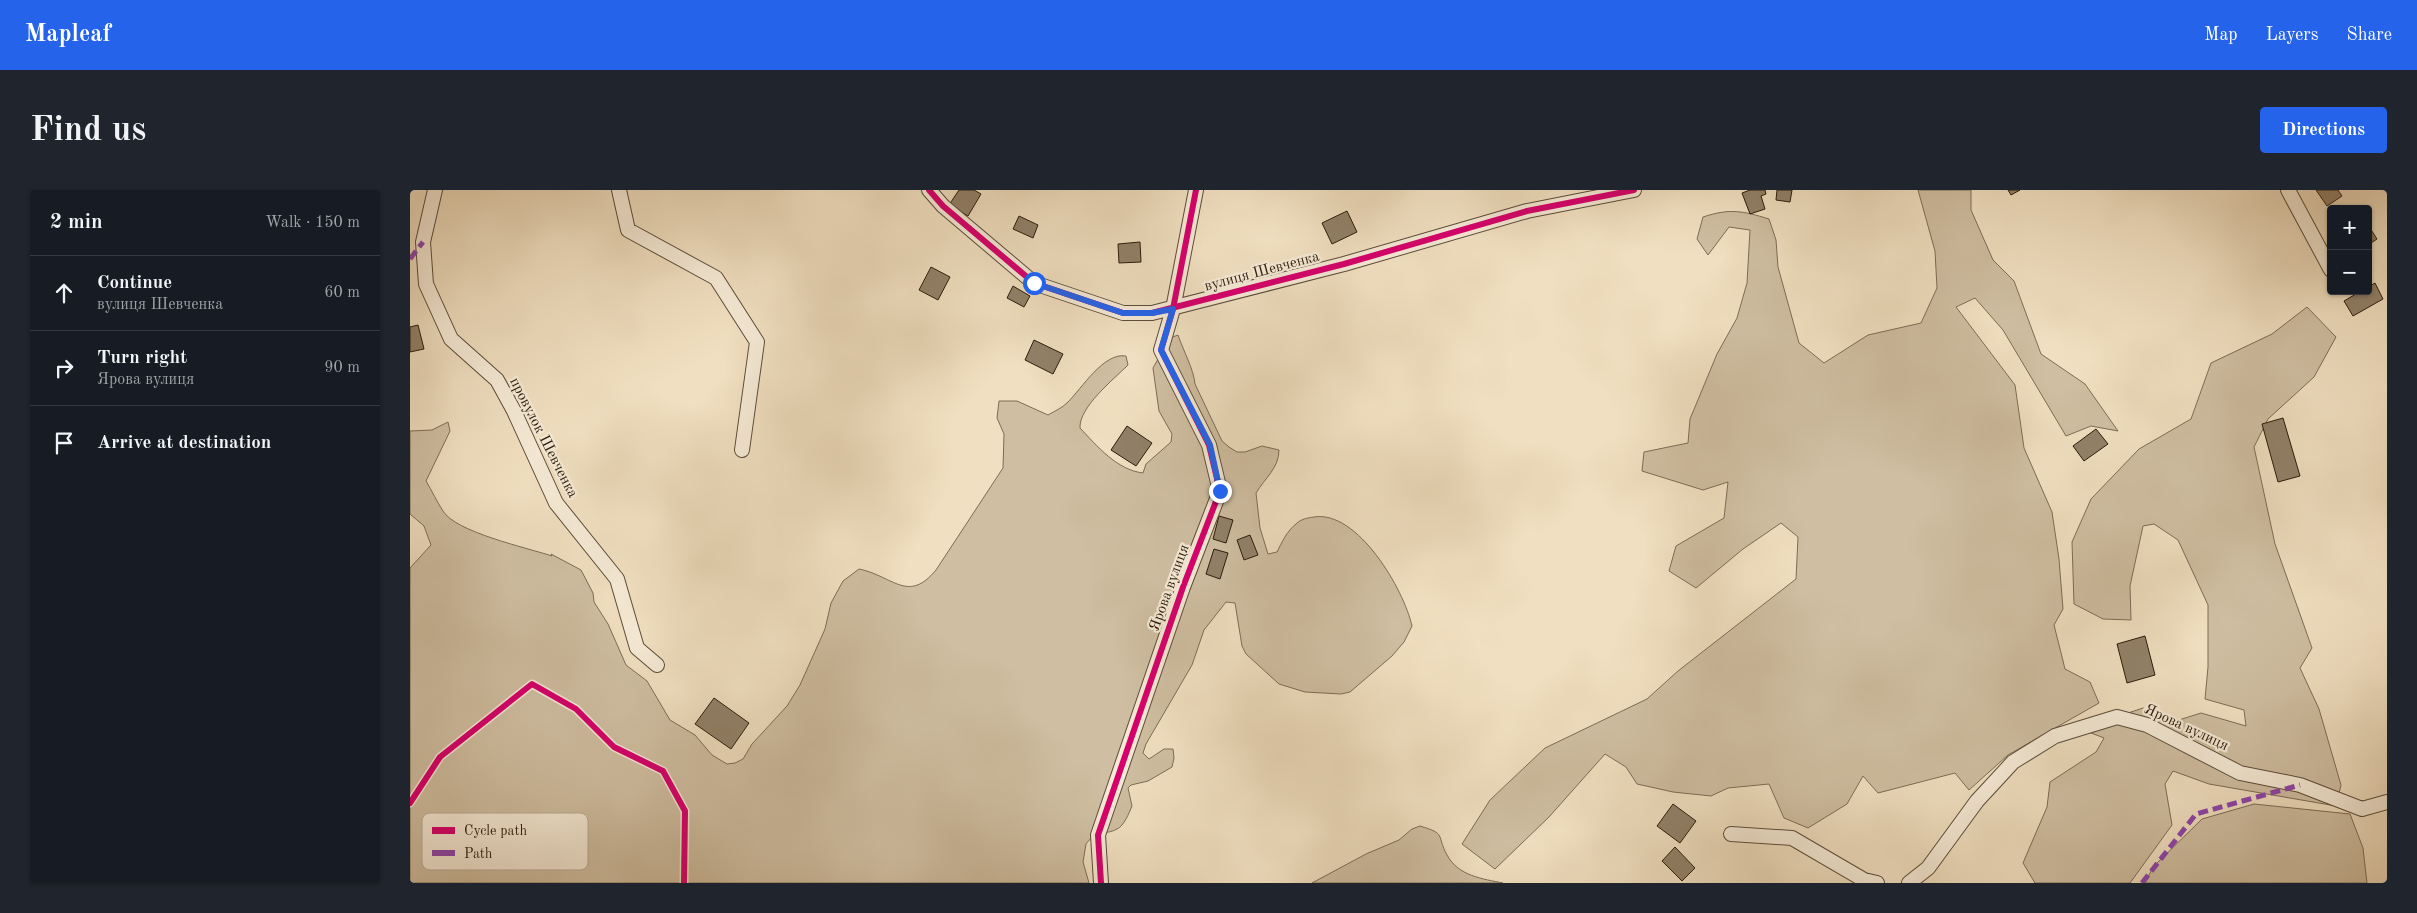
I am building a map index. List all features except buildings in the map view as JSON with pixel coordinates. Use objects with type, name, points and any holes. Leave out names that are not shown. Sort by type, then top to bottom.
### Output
[{"type":"street","name":"провулок Шевченка","points":[[435,190],[423,242],[426,284],[451,339],[497,380],[514,411],[556,504],[617,579],[637,648],[657,665]]},
{"type":"street","points":[[619,190],[628,230],[716,278],[757,342],[742,450]]},
{"type":"street","name":"вулиця Шевченка","points":[[929,190],[943,206],[1034,283],[1123,313],[1152,313],[1173,309],[1344,264],[1527,211],[1634,190]]},
{"type":"street","name":"Ярова вулиця","points":[[1101,883],[1098,835],[1183,587],[1220,491],[1210,445],[1161,350],[1173,309],[1196,190]]},
{"type":"street","points":[[2288,190],[2327,263]]},
{"type":"street","name":"Ярова вулиця","points":[[1909,883],[1928,868],[1977,801],[2013,762],[2055,736],[2117,717],[2147,725],[2240,773],[2300,784],[2362,809],[2387,802]]},
{"type":"street","points":[[1732,834],[1792,838],[1864,880],[1877,883]]},
{"type":"shaded area","points":[[1918,190],[1971,190],[1971,210],[1993,260],[2014,281],[2041,354],[2085,384],[2118,431],[2091,426],[2066,436],[2003,330],[1975,298],[1956,307],[2015,385],[2024,448],[2052,512],[2059,559],[2063,609],[2054,625],[2065,669],[2090,682],[2099,703],[2008,755],[1969,790],[1955,773],[1878,793],[1863,776],[1847,804],[1808,828],[1784,818],[1769,784],[1728,788],[1711,796],[1673,792],[1637,784],[1626,767],[1605,754],[1549,817],[1495,869],[1462,844],[1490,800],[1545,748],[1647,699],[1678,671],[1796,579],[1798,537],[1781,523],[1743,549],[1696,588],[1669,571],[1676,546],[1724,518],[1728,482],[1703,490],[1642,471],[1644,452],[1688,443],[1690,419],[1717,354],[1737,318],[1747,283],[1750,230],[1729,227],[1708,255],[1697,239],[1703,217],[1721,212],[1736,212],[1769,219],[1776,240],[1778,267],[1799,343],[1824,363],[1868,335],[1921,323],[1937,288],[1935,251]]},
{"type":"shaded area","points":[[2307,307],[2336,337],[2314,377],[2268,419],[2254,447],[2275,544],[2312,648],[2300,668],[2319,709],[2341,785],[2336,806],[2209,784],[2173,771],[2165,784],[2172,825],[2130,883],[2035,883],[2023,863],[2047,807],[2050,782],[2096,752],[2104,738],[2086,731],[2110,719],[2143,708],[2179,720],[2201,713],[2246,726],[2244,710],[2205,699],[2208,667],[2208,605],[2178,540],[2154,524],[2143,526],[2130,586],[2131,620],[2103,619],[2074,604],[2072,542],[2091,499],[2139,449],[2191,419],[2211,363],[2272,334]]},
{"type":"shaded area","points":[[1178,335],[1195,384],[1222,441],[1237,452],[1245,452],[1262,446],[1279,450],[1274,468],[1256,493],[1260,528],[1268,554],[1277,552],[1290,530],[1304,519],[1314,517],[1331,518],[1347,526],[1376,555],[1389,574],[1400,593],[1412,626],[1404,642],[1392,656],[1350,692],[1341,694],[1305,692],[1279,684],[1246,654],[1242,646],[1235,603],[1226,602],[1204,630],[1192,665],[1146,744],[1143,753],[1149,759],[1164,749],[1173,749],[1172,767],[1148,781],[1131,785],[1128,788],[1132,806],[1122,825],[1112,831],[1094,836],[1086,844],[1083,862],[1089,883],[410,883],[410,568],[431,545],[424,526],[410,514],[410,431],[432,430],[448,422],[450,431],[426,481],[443,511],[450,519],[476,532],[552,556],[551,554],[581,570],[593,593],[594,602],[608,624],[626,665],[647,681],[670,720],[695,735],[712,755],[727,764],[743,759],[752,744],[787,706],[800,685],[825,629],[831,603],[843,581],[859,569],[871,572],[900,585],[917,585],[926,580],[936,570],[1003,468],[1004,434],[997,418],[999,401],[1017,401],[1048,415],[1068,402],[1102,365],[1118,356],[1126,356],[1128,365],[1091,403],[1081,420],[1080,428],[1116,462],[1134,471],[1143,473],[1146,464],[1171,442],[1172,434],[1159,411],[1153,368],[1170,338]]},
{"type":"shaded area","points":[[2254,804],[2350,814],[2363,848],[2367,883],[2145,883],[2153,867],[2202,819]]},
{"type":"shaded area","points":[[1420,826],[1438,833],[1447,855],[1458,868],[1487,880],[1503,883],[1312,883],[1366,854],[1399,840],[1412,829]]},
{"type":"marked path","points":[[410,259],[423,242]]},
{"type":"marked path","points":[[2142,883],[2196,814],[2300,785]]},
{"type":"cycle path","points":[[929,190],[943,206],[1034,283],[1123,313],[1152,313],[1344,264],[1527,211],[1634,190]]},
{"type":"cycle path","points":[[1101,883],[1098,835],[1183,587],[1220,491],[1209,445],[1161,350],[1173,309],[1196,190]]},
{"type":"cycle path","points":[[410,803],[440,757],[532,684],[576,709],[614,747],[663,771],[685,811],[684,883]]},
{"type":"route","points":[[1034,283],[1085,302],[1123,313],[1152,313],[1173,309],[1161,350],[1210,445],[1220,491]]}]
